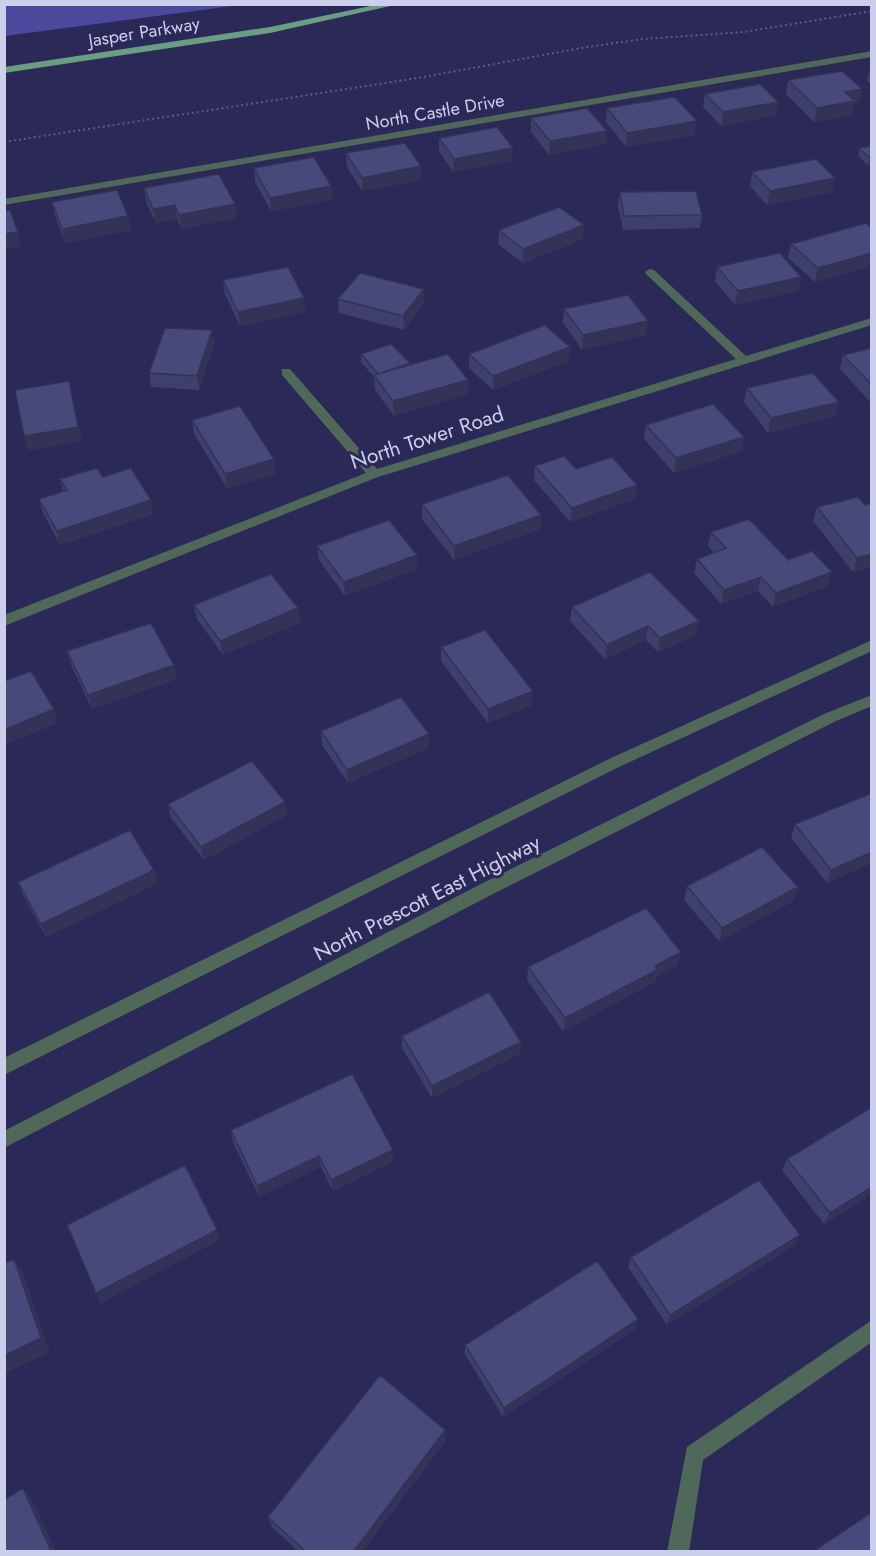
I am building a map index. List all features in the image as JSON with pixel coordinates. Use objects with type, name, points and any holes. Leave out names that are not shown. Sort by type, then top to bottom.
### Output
[{"type":"main road","name":"Jasper Parkway","points":[[4,70],[270,30],[395,4]]},
{"type":"street","name":"North Castle Drive","points":[[4,202],[872,54]]},
{"type":"street","points":[[650,272],[744,360]]},
{"type":"street","name":"North Tower Road","points":[[6,615],[374,474],[872,321]]},
{"type":"street","points":[[286,372],[374,474]]},
{"type":"street","name":"North Prescott East Highway","points":[[4,1067],[616,762],[872,645]]},
{"type":"street","name":"North Prescott East Highway","points":[[4,1140],[487,889],[831,717],[872,700]]},
{"type":"street","points":[[678,1551],[694,1455],[872,1330]]},
{"type":"path","points":[[4,142],[418,78],[587,47],[644,39],[744,32],[872,11]]},
{"type":"shaded area","points":[[5,4],[240,4],[240,5],[5,36]]},
{"type":"building","points":[[842,71],[862,89],[845,92],[855,101],[817,108],[788,80]]},
{"type":"building","points":[[760,84],[778,102],[723,112],[705,94]]},
{"type":"building","points":[[675,97],[697,121],[627,133],[607,108]]},
{"type":"building","points":[[587,108],[607,131],[550,141],[531,118]]},
{"type":"building","points":[[497,127],[513,148],[454,159],[439,138]]},
{"type":"building","points":[[405,143],[421,166],[362,178],[346,153]]},
{"type":"building","points":[[872,146],[872,158],[859,148]]},
{"type":"building","points":[[314,157],[331,186],[270,198],[254,168]]},
{"type":"building","points":[[816,159],[835,178],[770,191],[752,172]]},
{"type":"building","points":[[219,174],[235,204],[179,215],[175,205],[153,209],[144,188]]},
{"type":"building","points":[[117,190],[128,216],[62,229],[52,202]]},
{"type":"building","points":[[696,191],[702,215],[624,216],[620,192]]},
{"type":"building","points":[[559,207],[584,225],[523,249],[499,230]]},
{"type":"building","points":[[10,210],[18,232],[4,234],[4,211]]},
{"type":"building","points":[[866,223],[872,228],[872,253],[818,268],[791,244]]},
{"type":"building","points":[[780,253],[801,277],[738,291],[717,267]]},
{"type":"building","points":[[288,267],[304,298],[238,312],[223,280]]},
{"type":"building","points":[[360,273],[424,289],[403,316],[338,299]]},
{"type":"building","points":[[628,295],[648,321],[583,335],[564,309]]},
{"type":"building","points":[[545,325],[570,347],[493,376],[469,354]]},
{"type":"building","points":[[165,328],[212,330],[197,376],[149,373]]},
{"type":"building","points":[[391,344],[410,363],[378,374],[361,354]]},
{"type":"building","points":[[872,348],[872,385],[843,355]]},
{"type":"building","points":[[448,354],[468,380],[393,401],[374,375]]},
{"type":"building","points":[[813,373],[839,402],[771,418],[747,388]]},
{"type":"building","points":[[69,381],[78,427],[24,436],[15,390]]},
{"type":"building","points":[[713,404],[744,437],[676,458],[646,425]]},
{"type":"building","points":[[240,406],[274,459],[225,474],[192,420]]},
{"type":"building","points":[[564,456],[576,469],[612,457],[637,485],[572,508],[535,466]]},
{"type":"building","points":[[97,468],[103,477],[131,468],[151,500],[57,531],[39,499],[67,490],[60,479]]},
{"type":"building","points":[[508,475],[541,515],[454,546],[422,504]]},
{"type":"building","points":[[858,497],[865,505],[872,503],[872,554],[857,558],[817,507]]},
{"type":"building","points":[[749,519],[788,560],[812,551],[832,572],[776,593],[761,577],[724,590],[697,559],[726,548],[711,532]]},
{"type":"building","points":[[389,520],[417,555],[344,582],[317,546]]},
{"type":"building","points":[[650,572],[699,621],[660,638],[648,626],[607,645],[572,607]]},
{"type":"building","points":[[271,574],[298,608],[220,641],[194,605]]},
{"type":"building","points":[[151,623],[174,665],[88,695],[67,651]]},
{"type":"building","points":[[485,630],[533,691],[488,709],[441,647]]},
{"type":"building","points":[[31,671],[54,709],[4,730],[4,681]]},
{"type":"building","points":[[401,697],[429,734],[347,770],[321,731]]},
{"type":"building","points":[[252,761],[285,802],[201,847],[168,804]]},
{"type":"building","points":[[872,793],[872,852],[831,870],[795,824]]},
{"type":"building","points":[[130,830],[154,870],[41,924],[18,882]]},
{"type":"building","points":[[762,847],[798,887],[722,928],[687,886]]},
{"type":"building","points":[[646,908],[681,952],[655,966],[657,970],[565,1018],[528,967]]},
{"type":"building","points":[[489,992],[521,1042],[432,1086],[402,1036]]},
{"type":"building","points":[[352,1074],[393,1150],[331,1180],[319,1156],[257,1186],[231,1130]]},
{"type":"building","points":[[872,1107],[872,1187],[830,1213],[787,1159]]},
{"type":"building","points":[[185,1165],[217,1230],[96,1293],[67,1225]]},
{"type":"building","points":[[759,1180],[800,1235],[670,1315],[631,1257]]},
{"type":"building","points":[[14,1259],[41,1338],[4,1356],[4,1263]]},
{"type":"building","points":[[597,1261],[638,1319],[504,1408],[465,1345]]},
{"type":"building","points":[[380,1375],[445,1430],[354,1551],[305,1551],[268,1517]]},
{"type":"building","points":[[23,1488],[51,1551],[4,1551],[4,1500]]},
{"type":"building","points":[[872,1512],[872,1551],[814,1551]]}]
